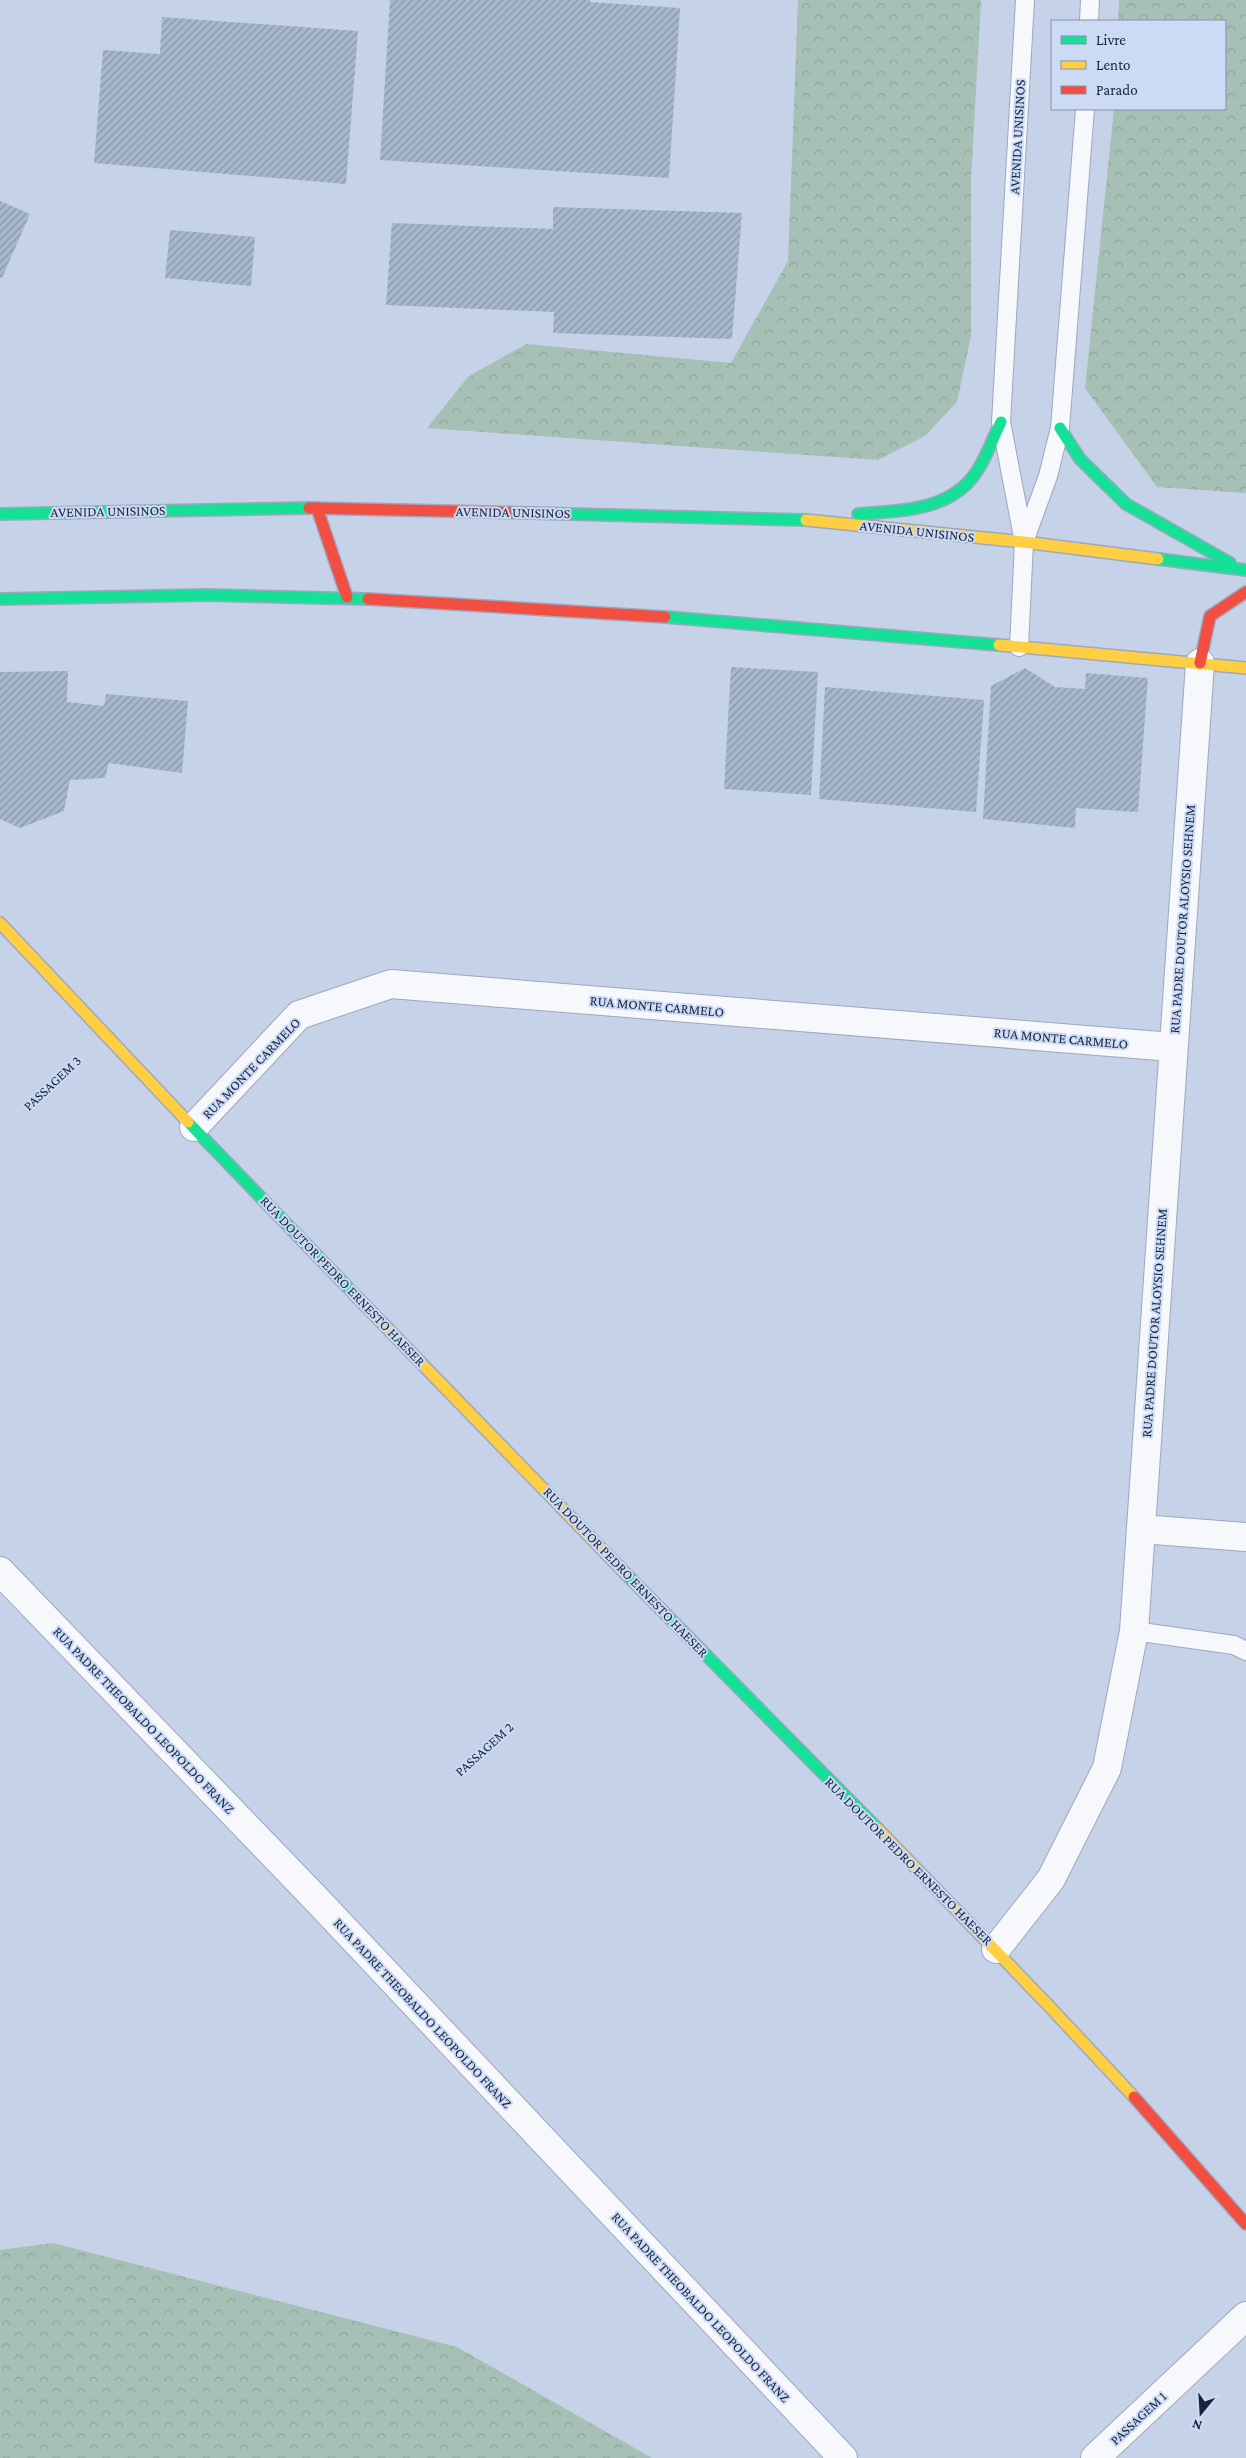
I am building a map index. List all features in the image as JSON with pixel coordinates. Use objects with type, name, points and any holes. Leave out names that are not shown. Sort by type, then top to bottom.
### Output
[{"type":"main road","points":[[802,520],[925,507],[961,491],[976,473],[1001,422]]},
{"type":"main road","points":[[1060,428],[1080,459],[1126,504],[1243,569]]},
{"type":"main road","points":[[317,508],[347,597]]},
{"type":"main road","name":"AVENIDA UNISINOS","points":[[0,514],[317,508],[802,520],[1024,542],[1243,569]]},
{"type":"main road","points":[[1200,663],[1210,616],[1246,592]]},
{"type":"main road","points":[[0,599],[73,596],[347,597],[662,616],[1246,668]]},
{"type":"main road","name":"RUA DOUTOR PEDRO ERNESTO HAESER","points":[[0,923],[104,1034],[650,1597],[996,1949],[1182,2150],[1246,2224]]},
{"type":"street","name":"RUA PADRE DOUTOR ALOYSIO SEHNEM","points":[[996,1949],[1051,1879],[1107,1768],[1134,1631],[1172,1047],[1200,663]]},
{"type":"street","name":"RUA MONTE CARMELO","points":[[194,1127],[299,1015],[391,984],[1172,1047]]},
{"type":"street","points":[[1141,1528],[1246,1537]]},
{"type":"street","name":"RUA PADRE THEOBALDO LEOPOLDO FRANZ","points":[[0,1571],[317,1900],[843,2458]]},
{"type":"street","name":"PASSAGEM 1","points":[[1095,2458],[1246,2316]]},
{"type":"lane","name":"AVENIDA UNISINOS","points":[[1019,647],[1024,542],[1001,422],[1025,0]]},
{"type":"lane","points":[[1089,20],[1090,0]]},
{"type":"lane","name":"AVENIDA UNISINOS","points":[[1024,542],[1048,476],[1060,428],[1085,110]]},
{"type":"lane","points":[[1134,1631],[1234,1645],[1246,1651]]},
{"type":"path","name":"PASSAGEM 3","points":[[0,1131],[104,1034]]},
{"type":"path","name":"PASSAGEM 2","points":[[0,2198],[317,1900],[650,1597]]},
{"type":"green space","points":[[798,0],[981,0],[971,181],[971,336],[957,402],[925,436],[878,460],[427,428],[468,377],[526,344],[731,363],[788,261]]},
{"type":"green space","points":[[1119,0],[1246,0],[1246,493],[1157,487],[1085,388],[1114,110],[1226,110],[1226,20],[1118,20]]},
{"type":"green space","points":[[53,2243],[457,2347],[652,2458],[0,2458],[0,2250]]},
{"type":"building","points":[[390,0],[590,0],[590,2],[680,8],[669,178],[380,160]]},
{"type":"building","points":[[162,17],[358,31],[346,184],[94,163],[103,50],[160,54]]},
{"type":"building","points":[[0,201],[30,214],[2,278],[0,277]]},
{"type":"building","points":[[553,207],[742,213],[732,339],[553,333],[554,312],[386,305],[392,223],[553,229]]},
{"type":"building","points":[[170,230],[255,237],[251,286],[165,278]]},
{"type":"building","points":[[731,667],[818,672],[811,795],[724,789]]},
{"type":"building","points":[[1025,668],[1055,687],[1085,689],[1086,673],[1148,678],[1138,812],[1076,808],[1075,828],[983,819],[991,686]]},
{"type":"building","points":[[68,671],[67,702],[104,706],[106,694],[188,701],[182,773],[109,763],[105,778],[70,780],[64,811],[20,828],[0,819],[0,672]]},
{"type":"building","points":[[825,687],[984,700],[976,812],[819,799]]},
{"type":"traffic: fast","points":[[858,514],[908,510],[939,501],[954,494],[977,471],[1001,422]]},
{"type":"traffic: fast","points":[[1060,428],[1080,459],[1126,504],[1230,563]]},
{"type":"traffic: fast","points":[[0,514],[309,508]]},
{"type":"traffic: fast","points":[[530,513],[806,520]]},
{"type":"traffic: fast","points":[[1158,559],[1246,570]]},
{"type":"traffic: fast","points":[[0,599],[207,595],[368,599]]},
{"type":"traffic: fast","points":[[665,617],[999,645]]},
{"type":"traffic: fast","points":[[188,1122],[356,1296]]},
{"type":"traffic: fast","points":[[624,1572],[878,1829]]},
{"type":"traffic: slow","points":[[806,520],[1024,542],[1158,559]]},
{"type":"traffic: slow","points":[[999,645],[1246,668]]},
{"type":"traffic: slow","points":[[0,923],[188,1122]]},
{"type":"traffic: slow","points":[[356,1296],[624,1572]]},
{"type":"traffic: slow","points":[[878,1829],[1134,2097]]},
{"type":"traffic: jam","points":[[309,508],[530,513]]},
{"type":"traffic: jam","points":[[317,508],[347,597]]},
{"type":"traffic: jam","points":[[1200,663],[1210,616],[1246,592]]},
{"type":"traffic: jam","points":[[368,599],[665,617]]},
{"type":"traffic: jam","points":[[1134,2097],[1246,2224]]}]
